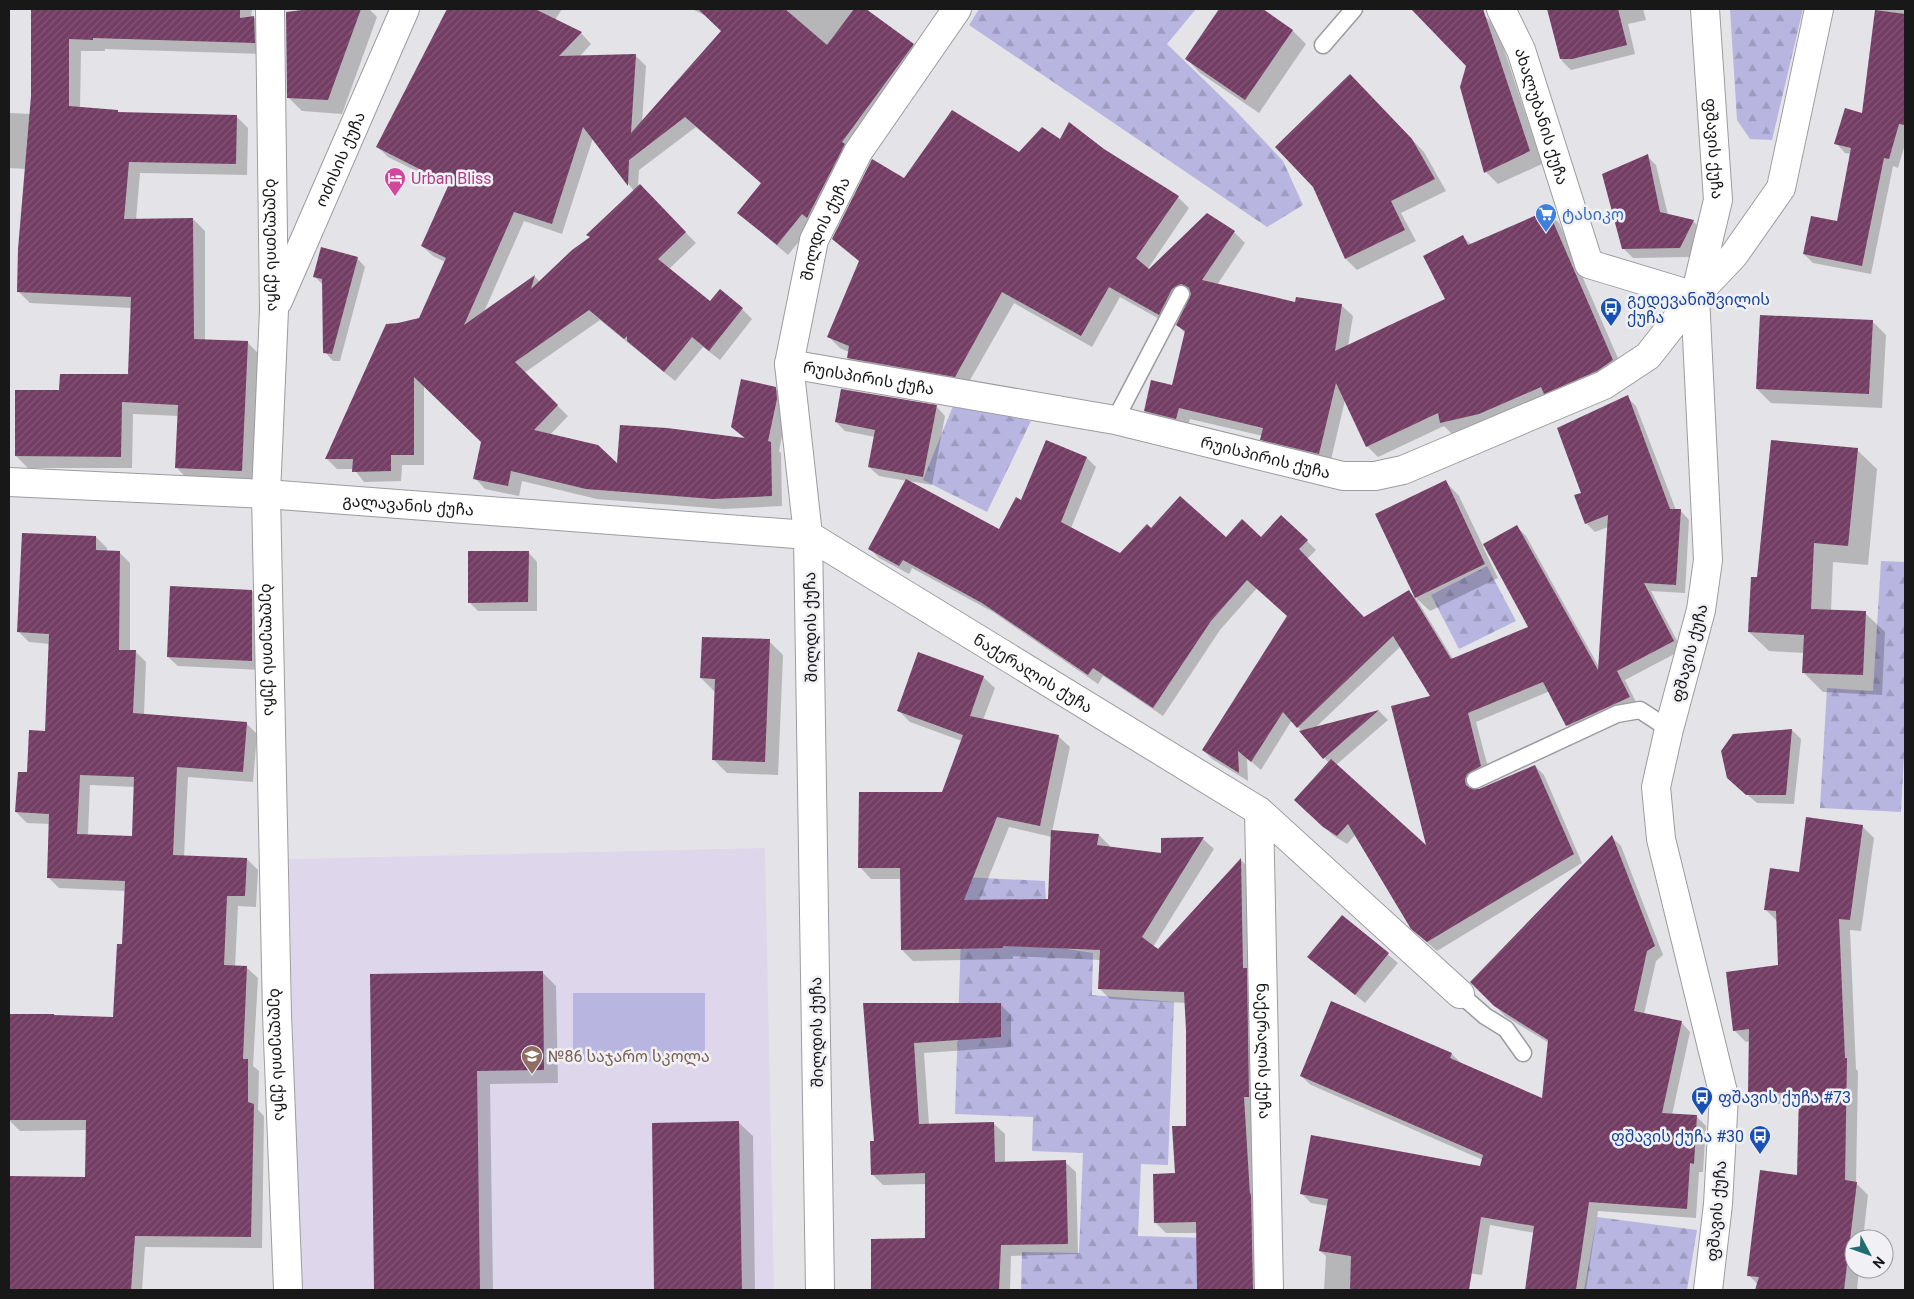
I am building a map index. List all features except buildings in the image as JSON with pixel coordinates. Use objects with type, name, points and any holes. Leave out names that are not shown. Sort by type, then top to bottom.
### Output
[{"type":"street","name":"ბეღლეთის ქუჩა","points":[[270,9],[274,310],[266,494],[277,1014],[288,1290]]},
{"type":"street","name":"ოძისის ქუჩა","points":[[274,310],[405,9]]},
{"type":"street","name":"შილდის ქუჩა","points":[[820,1290],[808,535],[789,364],[814,240],[858,152],[956,9]]},
{"type":"street","name":"ახალუბანის ქუჩა","points":[[1501,9],[1521,50],[1589,264],[1695,296]]},
{"type":"street","name":"ფშავის ქუჩა","points":[[1704,9],[1718,200],[1695,296],[1708,560],[1702,610],[1668,729],[1656,787],[1661,839],[1724,1096],[1718,1204],[1708,1290]]},
{"type":"street","name":"რუისპირის ქუჩა","points":[[789,364],[1115,420],[1343,476],[1374,476],[1403,470],[1604,385],[1648,356],[1695,296],[1734,255],[1781,188],[1819,9]]},
{"type":"street","name":"გალავანის ქუჩა","points":[[9,482],[266,494],[808,535]]},
{"type":"street","name":"ნაქერალის ქუჩა","points":[[808,535],[1259,811],[1460,994]]},
{"type":"street","name":"ნაქერალის ქუჩა","points":[[1259,811],[1269,1290]]},
{"type":"lane","points":[[1323,45],[1354,9]]},
{"type":"lane","points":[[1115,420],[1181,294]]},
{"type":"lane","points":[[1475,780],[1617,714],[1640,710],[1668,729]]},
{"type":"lane","points":[[1460,994],[1485,1016],[1506,1029],[1523,1053]]},
{"type":"shaded area","name":"№86 საჯარო სკოლა","points":[[765,848],[774,1290],[298,1290],[289,859]]},
{"type":"green space","points":[[979,9],[1196,9],[1167,44],[1235,110],[1283,161],[1303,205],[1267,227],[969,25]]},
{"type":"green space","points":[[1730,9],[1803,9],[1772,140],[1750,139],[1737,120]]},
{"type":"green space","points":[[953,406],[1031,421],[987,512],[923,480]]},
{"type":"green space","points":[[1881,561],[1905,562],[1905,737],[1901,812],[1820,808],[1827,688],[1873,691]]},
{"type":"green space","points":[[1487,566],[1516,621],[1459,649],[1431,595]]},
{"type":"green space","points":[[963,877],[1045,881],[1048,946],[1093,953],[1092,995],[1174,1002],[1168,1165],[1141,1164],[1138,1236],[1207,1238],[1205,1290],[1021,1290],[1022,1252],[1079,1253],[1083,1153],[1032,1151],[1033,1117],[955,1114]]},
{"type":"green space","points":[[573,993],[705,993],[705,1062],[573,1061]]},
{"type":"green space","points":[[1597,1217],[1697,1230],[1687,1290],[1584,1290]]},
{"type":"place","name":"Urban Bliss","points":[[395,197]]},
{"type":"place","name":"ტასიკო","points":[[1546,233]]},
{"type":"place","name":"გედევანიშვილის ქუჩა","points":[[1611,327]]},
{"type":"place","name":"№86 საჯარო სკოლა","points":[[532,1075]]},
{"type":"place","name":"ფშავის ქუჩა #73","points":[[1702,1116]]},
{"type":"place","name":"ფშავის ქუჩა #30","points":[[1760,1155]]}]
